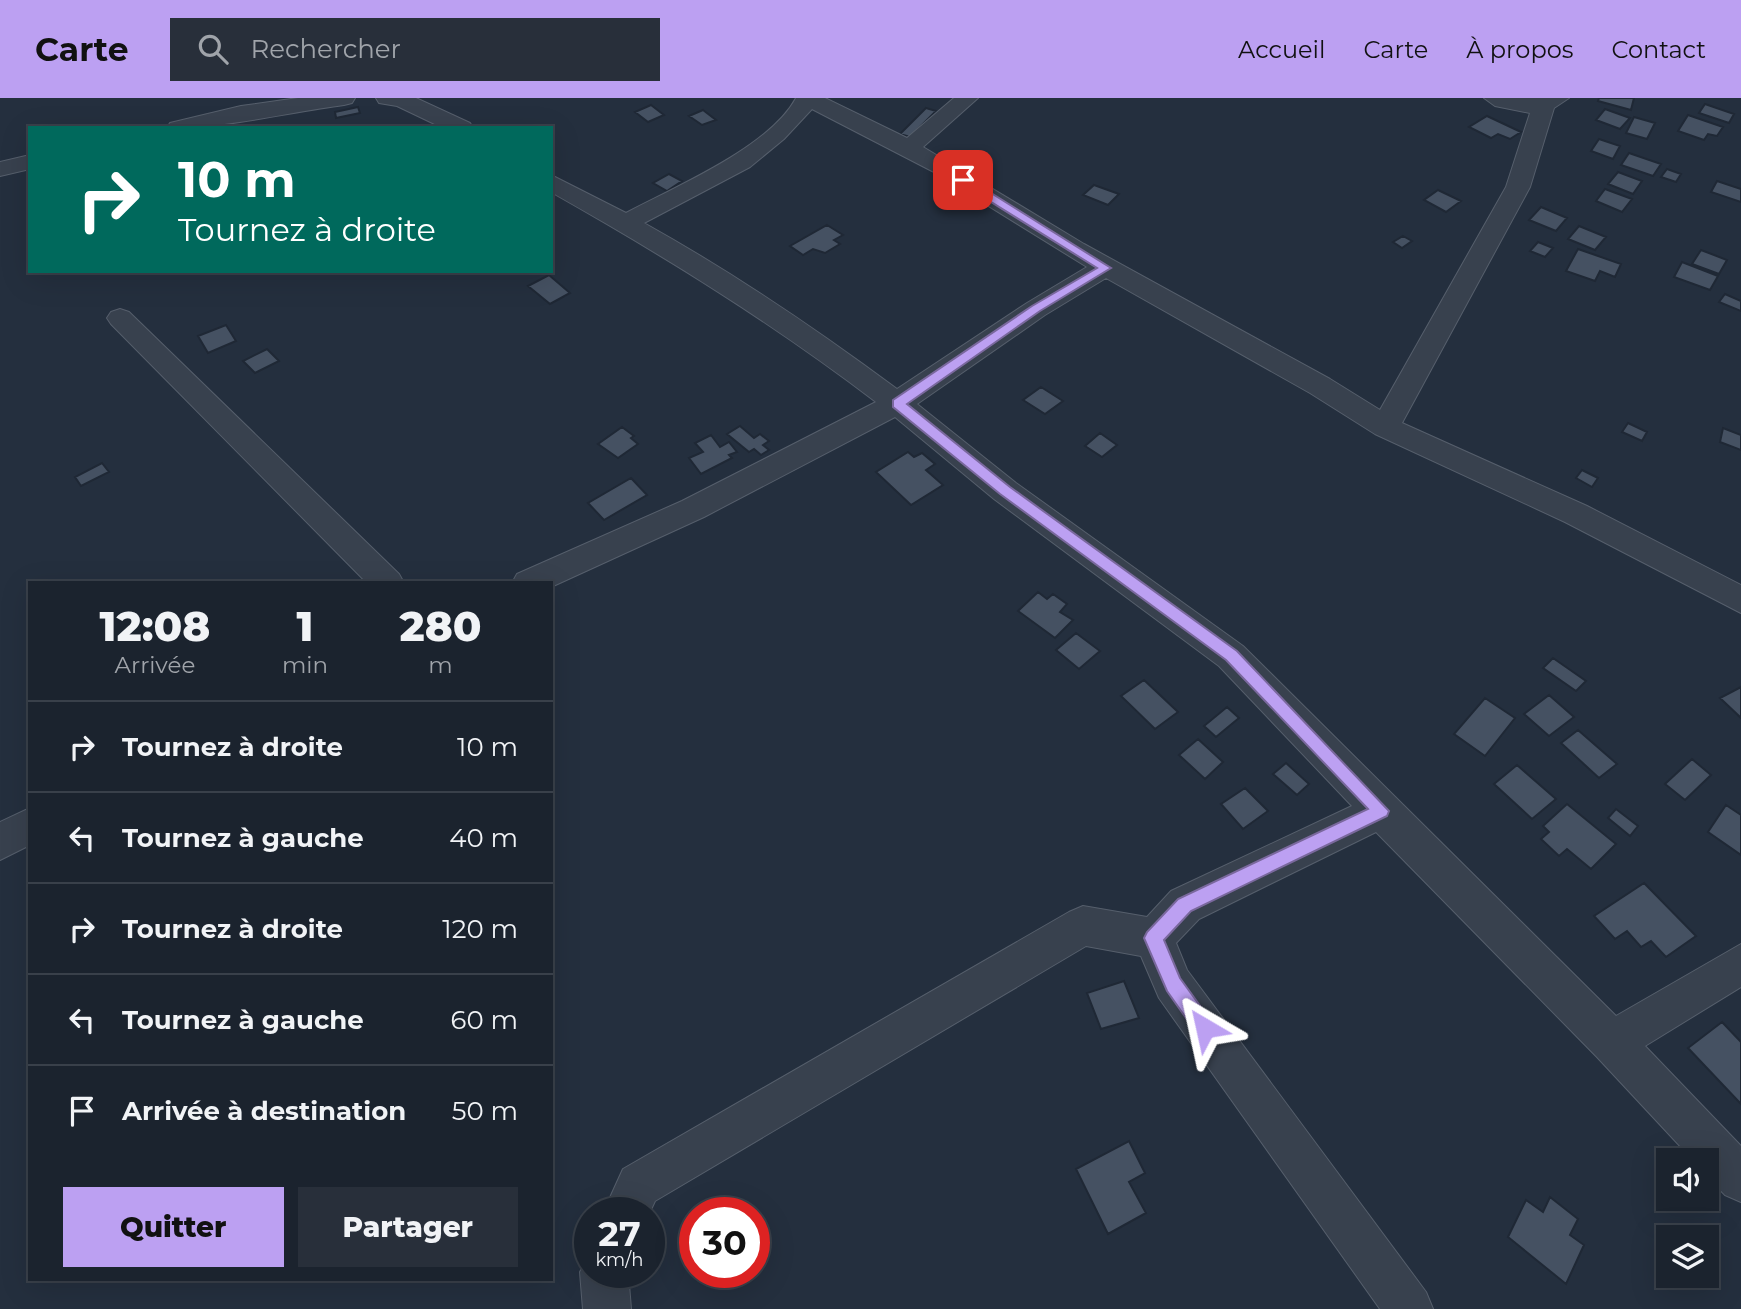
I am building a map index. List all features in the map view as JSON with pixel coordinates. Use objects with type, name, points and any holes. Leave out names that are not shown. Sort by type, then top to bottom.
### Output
[{"type":"street","points":[[186,126],[241,113],[344,98]]},
{"type":"street","points":[[387,98],[402,100],[458,126]]},
{"type":"street","points":[[909,148],[967,98]]},
{"type":"street","points":[[1495,98],[1529,107],[1551,102]]},
{"type":"street","points":[[626,223],[743,162],[776,134],[808,99],[909,148],[1105,268],[1320,386],[1385,427],[1576,514],[1741,600]]},
{"type":"street","points":[[1385,427],[1518,187],[1551,102]]},
{"type":"street","points":[[0,169],[28,162]]},
{"type":"street","points":[[553,183],[673,250],[811,339],[898,403],[1005,491],[1231,656],[1381,811],[1612,1042],[1741,1179]]},
{"type":"street","points":[[532,581],[693,509],[898,403],[1036,309],[1105,268]]},
{"type":"street","points":[[120,318],[386,581]]},
{"type":"street","points":[[1154,938],[1185,905],[1381,811]]},
{"type":"street","points":[[0,842],[28,826]]},
{"type":"street","points":[[633,1197],[639,1185],[1083,926],[1154,938]]},
{"type":"street","points":[[1154,938],[1173,984],[1409,1309]]},
{"type":"street","points":[[1612,1042],[1741,964]]},
{"type":"street","points":[[605,1288],[607,1309]]},
{"type":"building","points":[[1599,98],[1634,98],[1631,110],[1598,101]]},
{"type":"building","points":[[1705,104],[1734,114],[1729,123],[1699,113]]},
{"type":"building","points":[[651,105],[664,115],[648,122],[635,112]]},
{"type":"building","points":[[358,107],[360,113],[336,118],[335,112]]},
{"type":"building","points":[[926,108],[936,111],[910,137],[900,134]]},
{"type":"building","points":[[1605,109],[1630,118],[1620,129],[1596,120]]},
{"type":"building","points":[[703,110],[716,120],[702,125],[689,116]]},
{"type":"building","points":[[1688,115],[1723,127],[1717,136],[1708,134],[1704,140],[1678,131]]},
{"type":"building","points":[[1487,116],[1521,132],[1510,139],[1498,134],[1491,138],[1469,127]]},
{"type":"building","points":[[1634,117],[1655,123],[1647,139],[1626,133]]},
{"type":"building","points":[[1599,139],[1620,146],[1613,159],[1591,151]]},
{"type":"building","points":[[1629,153],[1661,164],[1653,176],[1621,165]]},
{"type":"building","points":[[1667,169],[1681,174],[1676,182],[1661,177]]},
{"type":"building","points":[[1618,172],[1642,181],[1633,194],[1608,184]]},
{"type":"building","points":[[669,174],[682,181],[667,191],[653,183]]},
{"type":"building","points":[[1717,181],[1741,189],[1741,202],[1711,192]]},
{"type":"building","points":[[1094,185],[1119,194],[1108,205],[1083,195]]},
{"type":"building","points":[[1605,189],[1632,199],[1622,212],[1596,201]]},
{"type":"building","points":[[1438,190],[1461,201],[1446,212],[1424,200]]},
{"type":"building","points":[[1541,207],[1567,218],[1556,231],[1529,220]]},
{"type":"building","points":[[827,225],[843,235],[834,240],[840,244],[825,253],[813,249],[803,255],[790,246]]},
{"type":"building","points":[[1579,226],[1606,237],[1595,250],[1568,239]]},
{"type":"building","points":[[1403,236],[1412,241],[1402,248],[1393,242]]},
{"type":"building","points":[[1538,242],[1553,248],[1545,257],[1530,251]]},
{"type":"building","points":[[1578,249],[1621,264],[1615,277],[1600,271],[1595,281],[1566,271]]},
{"type":"building","points":[[1701,250],[1727,260],[1719,274],[1692,264]]},
{"type":"building","points":[[1682,262],[1718,276],[1710,290],[1674,277]]},
{"type":"building","points":[[549,275],[570,293],[550,304],[528,286]]},
{"type":"building","points":[[1725,294],[1741,301],[1741,311],[1719,302]]},
{"type":"building","points":[[226,325],[236,341],[208,353],[198,336]]},
{"type":"building","points":[[267,349],[279,361],[255,373],[243,361]]},
{"type":"building","points":[[1041,387],[1063,401],[1045,414],[1023,400]]},
{"type":"building","points":[[1628,423],[1647,432],[1642,441],[1622,432]]},
{"type":"building","points":[[740,426],[754,438],[760,434],[769,441],[763,445],[769,450],[761,455],[754,449],[749,452],[727,434]]},
{"type":"building","points":[[622,427],[634,436],[631,438],[638,444],[618,458],[598,444]]},
{"type":"building","points":[[1723,428],[1741,435],[1741,450],[1720,442]]},
{"type":"building","points":[[1100,433],[1117,445],[1102,457],[1085,446]]},
{"type":"building","points":[[711,435],[720,447],[729,442],[737,452],[729,455],[732,458],[701,474],[689,458],[703,452],[695,443]]},
{"type":"building","points":[[908,452],[914,457],[922,453],[935,464],[926,470],[943,485],[911,505],[876,472]]},
{"type":"building","points":[[102,463],[109,472],[81,486],[75,477]]},
{"type":"building","points":[[1582,470],[1598,478],[1592,487],[1576,478]]},
{"type":"building","points":[[631,478],[647,495],[604,520],[588,503]]},
{"type":"building","points":[[1038,592],[1047,599],[1053,594],[1067,604],[1060,612],[1073,620],[1055,638],[1018,611]]},
{"type":"building","points":[[1076,633],[1100,651],[1079,669],[1056,650]]},
{"type":"building","points":[[1553,658],[1586,681],[1576,691],[1543,668]]},
{"type":"building","points":[[1144,680],[1178,712],[1155,729],[1121,696]]},
{"type":"building","points":[[1741,687],[1741,718],[1720,698]]},
{"type":"building","points":[[1549,695],[1574,717],[1549,736],[1524,714]]},
{"type":"building","points":[[1485,698],[1515,718],[1485,756],[1454,734]]},
{"type":"building","points":[[1227,707],[1239,718],[1216,737],[1204,726]]},
{"type":"building","points":[[1578,730],[1617,764],[1599,778],[1561,743]]},
{"type":"building","points":[[1198,739],[1223,762],[1205,779],[1179,755]]},
{"type":"building","points":[[1692,759],[1711,775],[1685,800],[1665,784]]},
{"type":"building","points":[[1286,763],[1309,784],[1297,795],[1273,774]]},
{"type":"building","points":[[1517,765],[1556,799],[1532,819],[1494,784]]},
{"type":"building","points":[[1245,788],[1268,811],[1243,829],[1221,804]]},
{"type":"building","points":[[1567,804],[1616,844],[1591,869],[1567,849],[1559,856],[1541,839],[1549,832],[1543,826]]},
{"type":"building","points":[[1726,805],[1741,815],[1741,855],[1708,832]]},
{"type":"building","points":[[1616,809],[1638,826],[1630,836],[1608,818]]},
{"type":"building","points":[[1644,883],[1696,936],[1666,957],[1651,941],[1641,947],[1627,931],[1615,939],[1594,916]]},
{"type":"building","points":[[1124,981],[1139,1018],[1101,1029],[1087,993]]},
{"type":"building","points":[[1722,1022],[1741,1042],[1741,1104],[1688,1048]]},
{"type":"building","points":[[1129,1141],[1145,1173],[1129,1182],[1146,1213],[1108,1234],[1076,1169]]},
{"type":"building","points":[[1550,1197],[1578,1219],[1570,1235],[1584,1245],[1566,1284],[1508,1237],[1526,1200],[1543,1212]]},
{"type":"route","points":[[963,180],[1105,268],[1036,309],[898,403],[1005,491],[1231,656],[1381,811],[1185,905],[1154,938],[1173,984],[1205,1028]]}]
